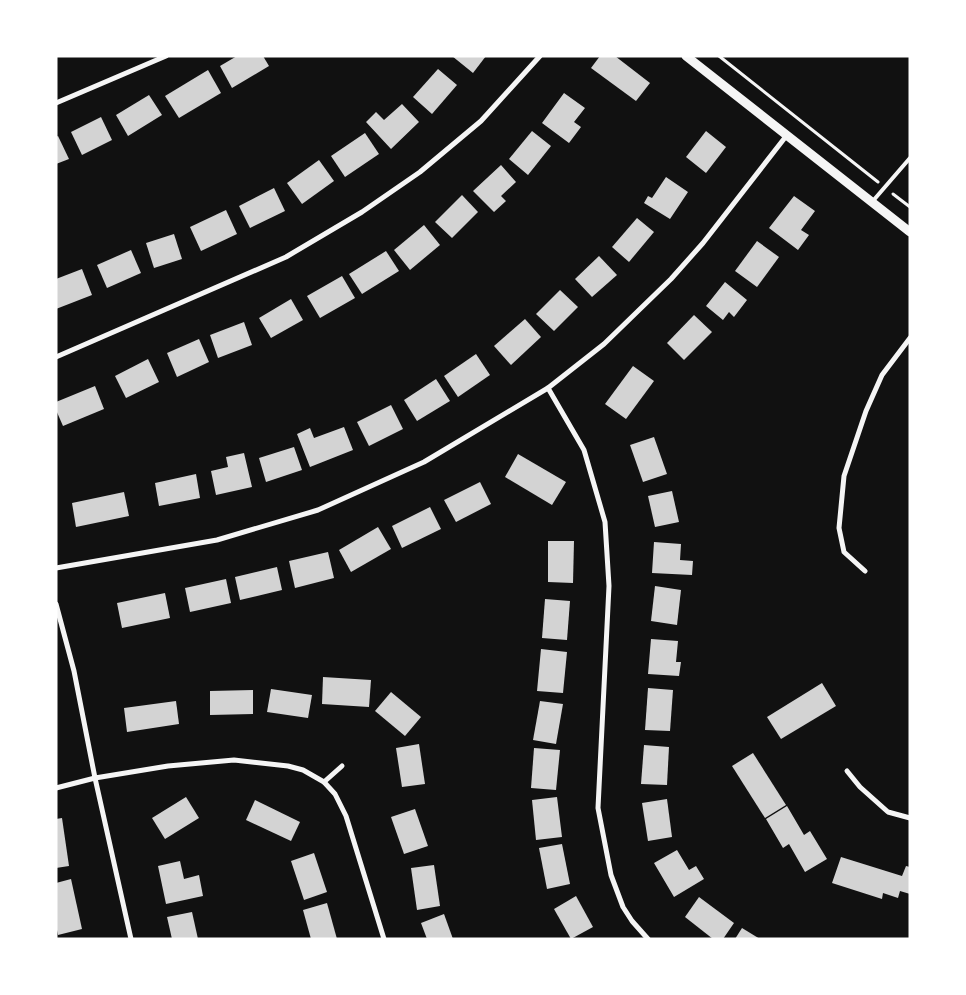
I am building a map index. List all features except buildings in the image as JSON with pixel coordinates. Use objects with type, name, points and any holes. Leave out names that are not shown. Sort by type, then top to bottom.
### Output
[{"type":"street","points":[[56,103],[166,56]]},
{"type":"street","points":[[56,357],[286,257],[362,212],[420,172],[482,121],[540,56]]},
{"type":"street","points":[[686,56],[910,232]]},
{"type":"street","points":[[56,568],[217,540],[318,510],[424,462],[548,388],[604,344],[671,279],[703,243],[786,135]]},
{"type":"street","points":[[865,571],[844,552],[838,528],[844,476],[866,411],[882,375],[910,338]]},
{"type":"street","points":[[548,388],[584,450],[605,522],[609,586],[598,808],[611,875],[623,907],[632,922],[648,939]]},
{"type":"street","points":[[56,604],[74,671],[94,778],[131,939]]},
{"type":"street","points":[[56,788],[94,778],[168,766],[234,760],[288,766],[303,770],[324,782],[335,794],[346,816],[384,939]]},
{"type":"street","points":[[324,782],[342,766]]},
{"type":"street","points":[[846,771],[860,787],[888,812],[910,818]]},
{"type":"lane","points":[[872,202],[910,158]]},
{"type":"path","points":[[719,56],[910,208]]}]
